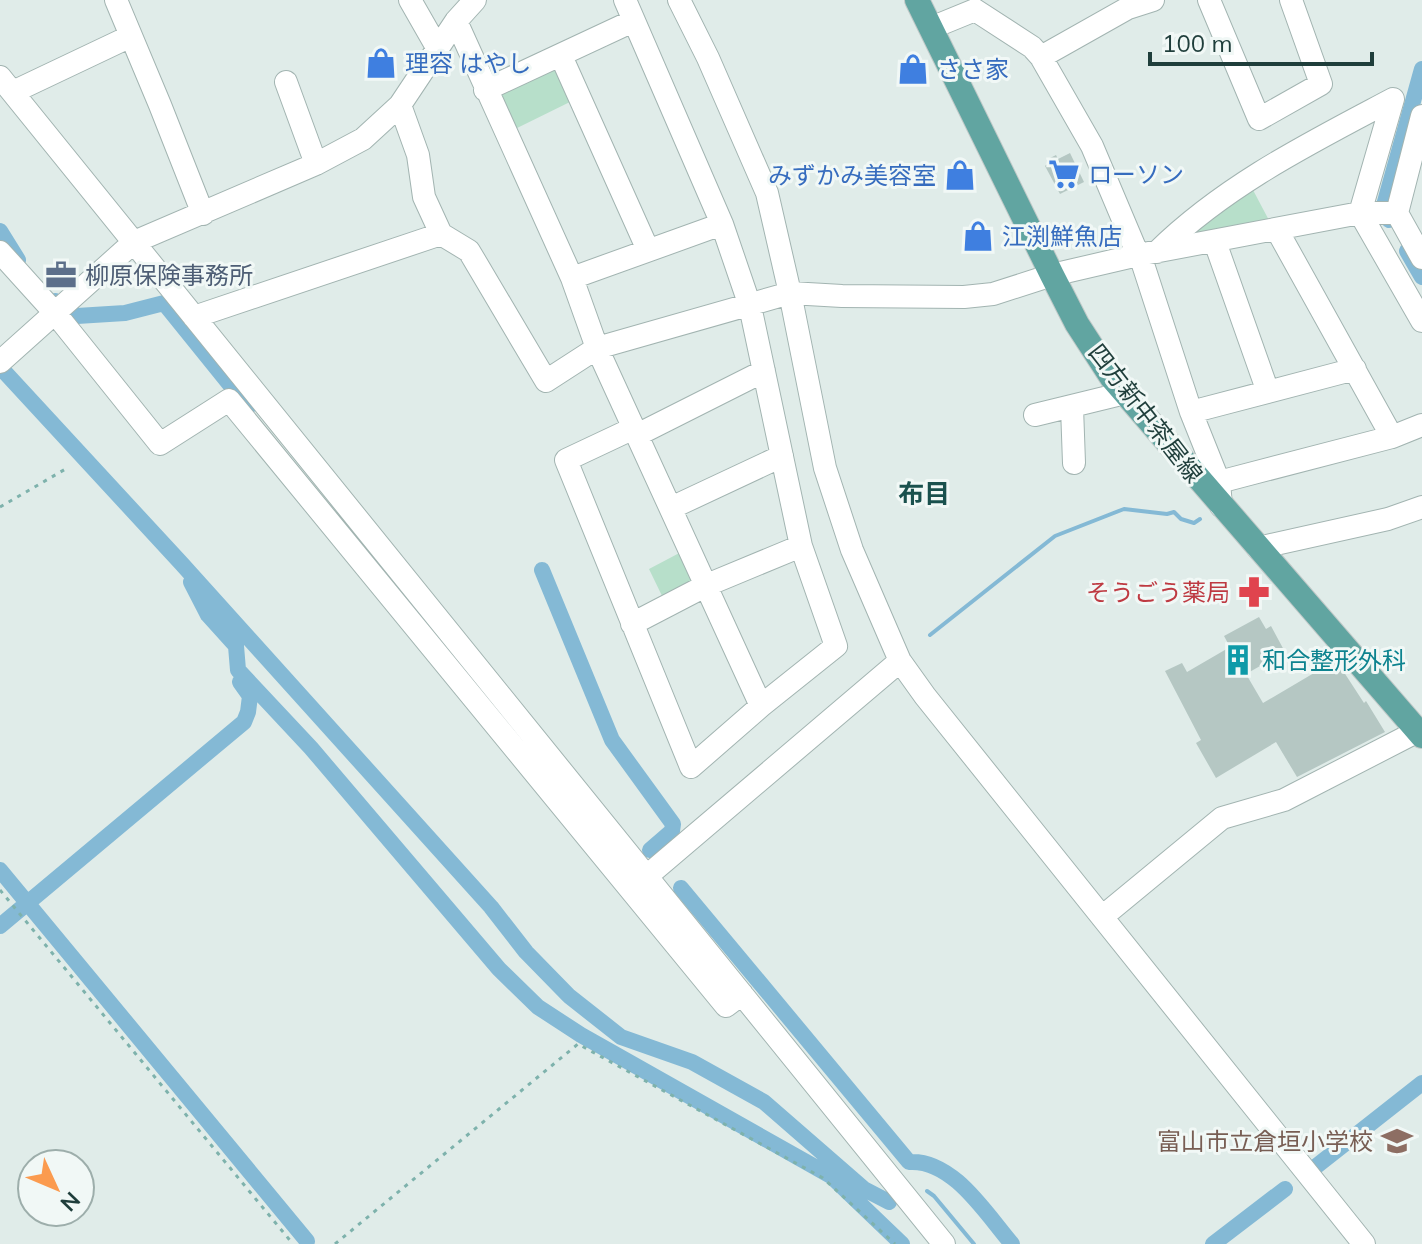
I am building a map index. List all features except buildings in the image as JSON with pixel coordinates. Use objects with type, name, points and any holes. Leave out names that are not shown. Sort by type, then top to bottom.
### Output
[{"type":"main road","name":"四方新中茶屋線","points":[[917,0],[1077,324],[1112,378],[1220,494],[1258,548],[1420,733]]},
{"type":"street","points":[[116,0],[203,214]]},
{"type":"street","points":[[410,0],[438,49]]},
{"type":"street","points":[[0,362],[134,242],[316,164],[363,139],[400,105],[456,21],[475,0]]},
{"type":"street","points":[[679,0],[767,193],[825,468],[852,550],[900,661],[1364,1244]]},
{"type":"street","points":[[1041,57],[1128,8],[1153,0]]},
{"type":"street","points":[[1209,0],[1259,119],[1321,84],[1291,0]]},
{"type":"street","points":[[931,28],[971,5],[1032,47],[1041,57],[1092,146],[1145,254],[1191,412],[1220,494],[1422,425]]},
{"type":"street","points":[[485,90],[561,56],[629,10],[722,224],[750,306],[764,371],[801,546],[836,646],[691,767],[566,460],[636,432],[764,371]]},
{"type":"street","points":[[456,21],[572,278],[597,348],[761,706]]},
{"type":"street","points":[[131,36],[6,84],[944,1244]]},
{"type":"street","points":[[561,56],[648,250]]},
{"type":"street","points":[[286,82],[316,164]]},
{"type":"street","points":[[1145,254],[1277,160],[1393,99],[1381,213],[1422,321]]},
{"type":"street","points":[[400,105],[418,155],[424,197],[441,234],[469,251],[546,381],[597,348],[790,293],[964,297],[993,294],[1052,275],[1145,254],[1381,213]]},
{"type":"street","points":[[1381,213],[1418,143],[1422,116]]},
{"type":"street","points":[[1381,213],[1419,246]]},
{"type":"street","points":[[572,278],[722,224]]},
{"type":"street","points":[[1277,230],[1392,437]]},
{"type":"street","points":[[194,317],[441,234]]},
{"type":"street","points":[[1215,242],[1268,392]]},
{"type":"street","points":[[0,252],[55,313],[160,444],[229,400],[726,1006],[742,994]]},
{"type":"street","points":[[1191,412],[1355,369]]},
{"type":"street","points":[[1035,415],[1125,393]]},
{"type":"street","points":[[1072,407],[1074,463]]},
{"type":"street","points":[[671,508],[782,456]]},
{"type":"street","points":[[1258,548],[1388,519],[1422,507]]},
{"type":"street","points":[[632,624],[707,585],[801,546]]},
{"type":"street","points":[[647,876],[900,661]]},
{"type":"street","points":[[1102,917],[1222,818],[1284,800],[1420,733]]},
{"type":"path","points":[[0,507],[69,467]]},
{"type":"path","points":[[0,890],[293,1244]]},
{"type":"path","points":[[335,1244],[578,1044],[823,1178],[895,1244]]},
{"type":"green space","points":[[558,63],[576,99],[511,131],[492,92]]},
{"type":"green space","points":[[1253,190],[1272,226],[1168,246]]},
{"type":"green space","points":[[685,550],[699,582],[664,600],[649,569]]},
{"type":"waterway","points":[[1389,220],[1383,209],[1422,69]]},
{"type":"waterway","points":[[0,231],[18,260]]},
{"type":"waterway","points":[[1407,251],[1422,277]]},
{"type":"waterway","points":[[55,301],[77,316],[125,313],[164,303],[248,407]]},
{"type":"waterway","points":[[0,367],[181,563],[491,907],[526,952],[569,996],[621,1037],[692,1062],[764,1102],[864,1189],[889,1202]]},
{"type":"waterway","points":[[930,635],[1055,536],[1124,509],[1167,514],[1174,512],[1181,519],[1194,523],[1200,519]]},
{"type":"waterway","points":[[542,570],[612,740],[673,824],[672,831],[650,850]]},
{"type":"waterway","points":[[191,582],[208,615],[236,646],[238,670],[311,748],[499,969],[538,1007],[581,1035],[831,1176],[902,1244]]},
{"type":"waterway","points":[[0,926],[244,722],[250,696],[240,682]]},
{"type":"waterway","points":[[0,870],[307,1241]]},
{"type":"waterway","points":[[681,888],[909,1162],[925,1163],[954,1179],[980,1204],[1012,1244]]},
{"type":"waterway","points":[[1314,1168],[1422,1083]]},
{"type":"waterway","points":[[1213,1244],[1285,1189]]},
{"type":"waterway","points":[[927,1191],[974,1244]]},
{"type":"place","name":"理容 はやし","points":[[381,63]]},
{"type":"place","name":"ささ家","points":[[913,69]]},
{"type":"place","name":"ローソン","points":[[1064,174]]},
{"type":"place","name":"みずかみ美容室","points":[[960,175]]},
{"type":"place","name":"江渕鮮魚店","points":[[978,236]]},
{"type":"place","name":"柳原保険事務所","points":[[61,275]]},
{"type":"place","name":"そうごう薬局","points":[[1254,592]]},
{"type":"place","name":"和合整形外科","points":[[1238,660]]},
{"type":"place","name":"富山市立倉垣小学校","points":[[1397,1141]]},
{"type":"district","name":"布目","points":[[924,493]]}]
